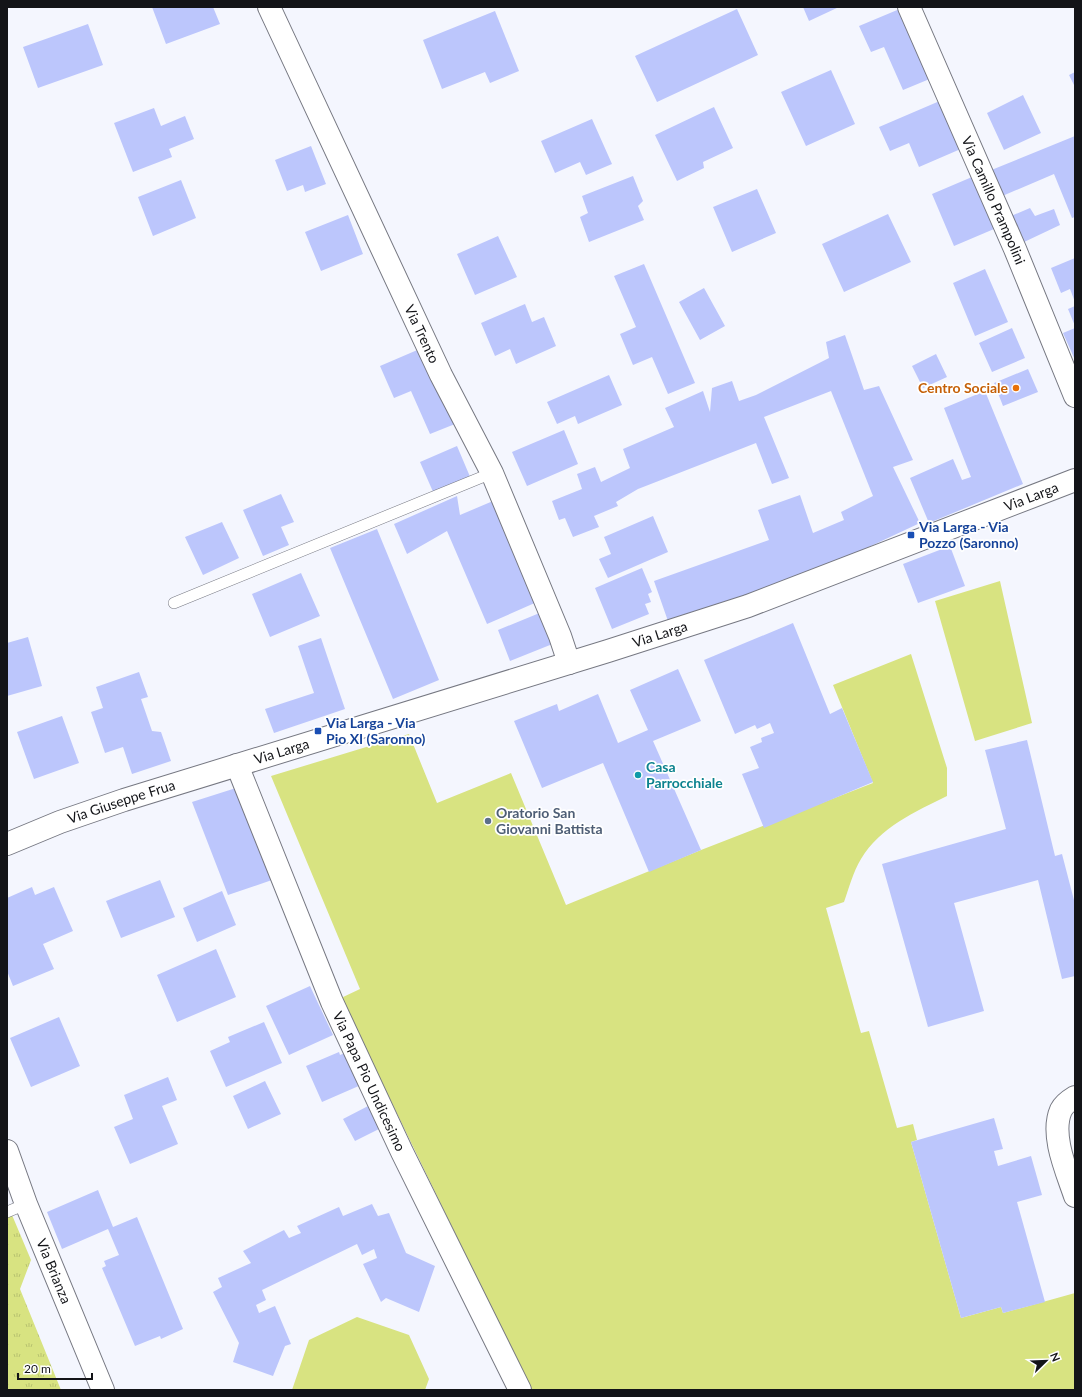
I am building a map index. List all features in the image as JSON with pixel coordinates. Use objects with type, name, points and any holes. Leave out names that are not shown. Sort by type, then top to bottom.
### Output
[{"type":"street","name":"Via Trento","points":[[269,7],[441,375],[492,473],[560,636],[569,663]]},
{"type":"street","name":"Via Camillo Prampolini","points":[[909,7],[1015,250],[1075,396]]},
{"type":"street","name":"Via Larga","points":[[238,765],[748,606],[1075,480]]},
{"type":"street","name":"Via Giuseppe Frua","points":[[7,844],[60,822],[124,800],[238,765]]},
{"type":"street","name":"Via Papa Pio Undicesimo","points":[[238,765],[332,1002],[402,1152],[520,1390]]},
{"type":"street","points":[[1075,1097],[1062,1109],[1059,1118],[1058,1138],[1075,1196]]},
{"type":"street","name":"Via Brianza","points":[[7,1151],[16,1208],[103,1390]]},
{"type":"lane","points":[[174,602],[492,473]]},
{"type":"green space","points":[[1000,581],[1032,723],[975,741],[935,601]]},
{"type":"green space","points":[[911,654],[947,768],[947,796],[899,822],[878,838],[858,864],[844,902],[826,908],[861,1033],[869,1031],[897,1128],[913,1124],[917,1140],[911,1142],[961,1318],[1001,1307],[1003,1313],[1075,1293],[1075,1390],[531,1390],[341,998],[360,989],[271,776],[409,734],[437,803],[511,773],[566,905],[701,850],[873,783],[833,685]]},
{"type":"green space","points":[[12,1215],[31,1260],[20,1289],[61,1390],[7,1390],[7,1217]]},
{"type":"green space","points":[[357,1317],[409,1335],[429,1379],[425,1390],[292,1390],[309,1340]]},
{"type":"building","points":[[152,7],[213,7],[220,24],[166,44]]},
{"type":"building","points":[[803,7],[839,7],[809,21]]},
{"type":"building","points":[[902,8],[932,78],[903,90],[884,47],[871,52],[859,26]]},
{"type":"building","points":[[737,9],[758,55],[657,102],[635,56]]},
{"type":"building","points":[[495,11],[519,71],[490,83],[485,72],[442,89],[423,40]]},
{"type":"building","points":[[88,24],[103,65],[38,88],[23,47]]},
{"type":"building","points":[[831,70],[855,124],[806,146],[781,92]]},
{"type":"building","points":[[1075,72],[1075,87],[1069,75]]},
{"type":"building","points":[[1023,95],[1041,133],[1004,150],[987,113]]},
{"type":"building","points":[[942,100],[963,148],[919,167],[909,143],[890,151],[879,127]]},
{"type":"building","points":[[714,107],[733,148],[703,162],[704,168],[677,181],[655,135]]},
{"type":"building","points":[[154,108],[161,126],[185,116],[194,139],[169,149],[172,157],[133,172],[114,123]]},
{"type":"building","points":[[592,119],[612,164],[586,175],[580,162],[555,173],[541,141]]},
{"type":"building","points":[[1075,136],[1075,217],[1072,218],[1054,174],[1000,197],[989,171]]},
{"type":"building","points":[[311,146],[326,184],[305,192],[303,185],[287,191],[275,160]]},
{"type":"building","points":[[633,176],[643,201],[638,206],[644,220],[589,242],[580,217],[588,213],[582,196]]},
{"type":"building","points":[[972,177],[994,229],[954,246],[932,194]]},
{"type":"building","points":[[181,180],[196,218],[153,236],[138,197]]},
{"type":"building","points":[[757,189],[776,233],[732,252],[713,207]]},
{"type":"building","points":[[1030,208],[1035,216],[1054,209],[1060,225],[1022,243],[1011,216]]},
{"type":"building","points":[[888,214],[911,262],[844,292],[822,244]]},
{"type":"building","points":[[348,215],[363,254],[321,271],[305,232]]},
{"type":"building","points":[[498,236],[517,277],[475,295],[457,254]]},
{"type":"building","points":[[1075,258],[1075,302],[1070,289],[1061,293],[1051,268]]},
{"type":"building","points":[[644,264],[695,383],[668,394],[652,357],[633,365],[620,334],[636,327],[614,276]]},
{"type":"building","points":[[985,269],[1008,322],[975,336],[953,283]]},
{"type":"building","points":[[704,288],[725,326],[700,340],[679,302]]},
{"type":"building","points":[[525,304],[532,322],[544,317],[556,346],[516,364],[510,349],[495,356],[481,323]]},
{"type":"building","points":[[1075,306],[1075,326],[1068,309]]},
{"type":"building","points":[[1012,328],[1025,358],[992,372],[979,343]]},
{"type":"building","points":[[1075,328],[1075,360],[1063,333]]},
{"type":"building","points":[[845,335],[864,390],[879,386],[913,460],[893,467],[920,523],[826,567],[669,624],[654,581],[769,540],[758,510],[800,495],[813,533],[844,520],[841,512],[873,496],[831,391],[764,417],[789,478],[772,484],[756,443],[638,489],[616,502],[618,506],[594,516],[599,527],[573,537],[565,518],[559,520],[552,501],[582,489],[577,474],[595,467],[601,482],[630,468],[623,449],[674,427],[665,408],[703,391],[710,412],[712,388],[732,381],[739,401],[756,395],[829,358],[826,342]]},
{"type":"building","points":[[422,348],[455,424],[430,434],[411,391],[394,398],[380,366]]},
{"type":"building","points":[[936,354],[947,377],[923,388],[912,366]]},
{"type":"building","name":"Centro Sociale","points":[[1028,369],[1038,392],[1003,406],[994,383]]},
{"type":"building","points":[[609,375],[622,405],[578,424],[575,416],[557,424],[547,402]]},
{"type":"building","points":[[985,391],[1023,484],[929,523],[910,478],[953,459],[962,480],[971,477],[944,408]]},
{"type":"building","points":[[564,430],[578,464],[527,486],[512,452]]},
{"type":"building","points":[[457,446],[471,479],[434,494],[420,462]]},
{"type":"building","points":[[281,494],[294,522],[281,527],[289,545],[263,556],[243,510]]},
{"type":"building","points":[[457,496],[460,515],[493,501],[537,602],[487,624],[447,531],[407,554],[394,524]]},
{"type":"building","points":[[653,516],[668,552],[608,578],[599,559],[611,554],[604,537]]},
{"type":"building","points":[[222,522],[239,558],[203,575],[185,537]]},
{"type":"building","points":[[377,529],[439,680],[393,699],[330,548]]},
{"type":"building","points":[[950,546],[965,586],[918,603],[903,564]]},
{"type":"building","points":[[642,568],[652,592],[648,594],[651,602],[645,604],[649,614],[612,629],[595,588]]},
{"type":"building","points":[[301,573],[320,616],[270,637],[252,594]]},
{"type":"building","points":[[542,612],[555,643],[510,661],[498,630]]},
{"type":"building","points":[[793,623],[830,714],[842,708],[873,782],[764,828],[742,774],[759,768],[750,747],[762,742],[761,738],[774,733],[770,723],[757,729],[755,725],[735,734],[704,660]]},
{"type":"building","points":[[28,637],[42,686],[7,696],[7,643]]},
{"type":"building","points":[[321,638],[345,709],[274,733],[265,709],[314,693],[298,646]]},
{"type":"building","name":"Casa Parrocchiale","points":[[678,669],[701,721],[653,741],[701,850],[649,872],[603,763],[542,788],[514,721],[557,704],[559,711],[598,694],[618,743],[648,730],[630,690]]},
{"type":"building","points":[[139,672],[148,697],[141,699],[152,731],[161,732],[171,761],[132,774],[123,747],[105,753],[91,712],[103,708],[96,687]]},
{"type":"building","points":[[62,716],[79,763],[34,779],[17,732]]},
{"type":"building","points":[[1027,740],[1055,856],[1062,854],[1075,904],[1075,976],[1062,979],[1038,880],[954,903],[984,1011],[928,1027],[882,864],[1006,829],[985,750]]},
{"type":"building","points":[[236,788],[272,880],[228,895],[192,802]]},
{"type":"building","points":[[160,880],[175,917],[121,938],[106,901]]},
{"type":"building","points":[[32,887],[35,895],[54,887],[73,931],[43,944],[54,969],[13,986],[7,971],[7,898]]},
{"type":"building","points":[[222,891],[236,925],[197,942],[183,908]]},
{"type":"building","points":[[216,949],[236,997],[177,1022],[157,975]]},
{"type":"building","points":[[310,986],[333,1035],[289,1055],[266,1006]]},
{"type":"building","points":[[59,1017],[80,1066],[31,1087],[10,1038]]},
{"type":"building","points":[[264,1022],[282,1063],[226,1087],[210,1051],[230,1042],[228,1037]]},
{"type":"building","points":[[339,1052],[340,1055],[347,1052],[361,1085],[322,1102],[306,1066]]},
{"type":"building","points":[[168,1077],[177,1100],[162,1106],[178,1144],[130,1164],[114,1127],[133,1119],[124,1095]]},
{"type":"building","points":[[265,1081],[281,1114],[248,1129],[233,1096]]},
{"type":"building","points":[[372,1104],[383,1127],[355,1141],[343,1119]]},
{"type":"building","points":[[994,1118],[1003,1149],[994,1151],[998,1166],[1031,1156],[1042,1195],[1017,1202],[1045,1302],[1003,1313],[1001,1307],[961,1318],[911,1142]]},
{"type":"building","points":[[98,1190],[113,1227],[137,1217],[183,1329],[161,1339],[160,1336],[135,1346],[102,1268],[106,1266],[104,1261],[119,1255],[108,1229],[62,1249],[47,1212]]},
{"type":"building","points":[[372,1204],[378,1216],[389,1213],[406,1253],[435,1266],[419,1312],[386,1298],[381,1302],[363,1264],[377,1258],[374,1249],[362,1255],[357,1244],[262,1290],[266,1300],[256,1305],[259,1313],[275,1306],[291,1344],[285,1346],[273,1376],[233,1362],[239,1343],[213,1292],[222,1287],[218,1278],[251,1263],[243,1251],[284,1230],[289,1238],[301,1233],[297,1226],[339,1207],[343,1216]]},
{"type":"place","name":"Centro Sociale","points":[[1016,388]]},
{"type":"place","name":"Via Larga - Via Pozzo (Saronno)","points":[[911,535]]},
{"type":"place","name":"Via Larga - Via Pio XI (Saronno)","points":[[318,731]]},
{"type":"place","name":"Casa Parrocchiale","points":[[638,775]]},
{"type":"place","name":"Oratorio San Giovanni Battista","points":[[488,821]]}]
